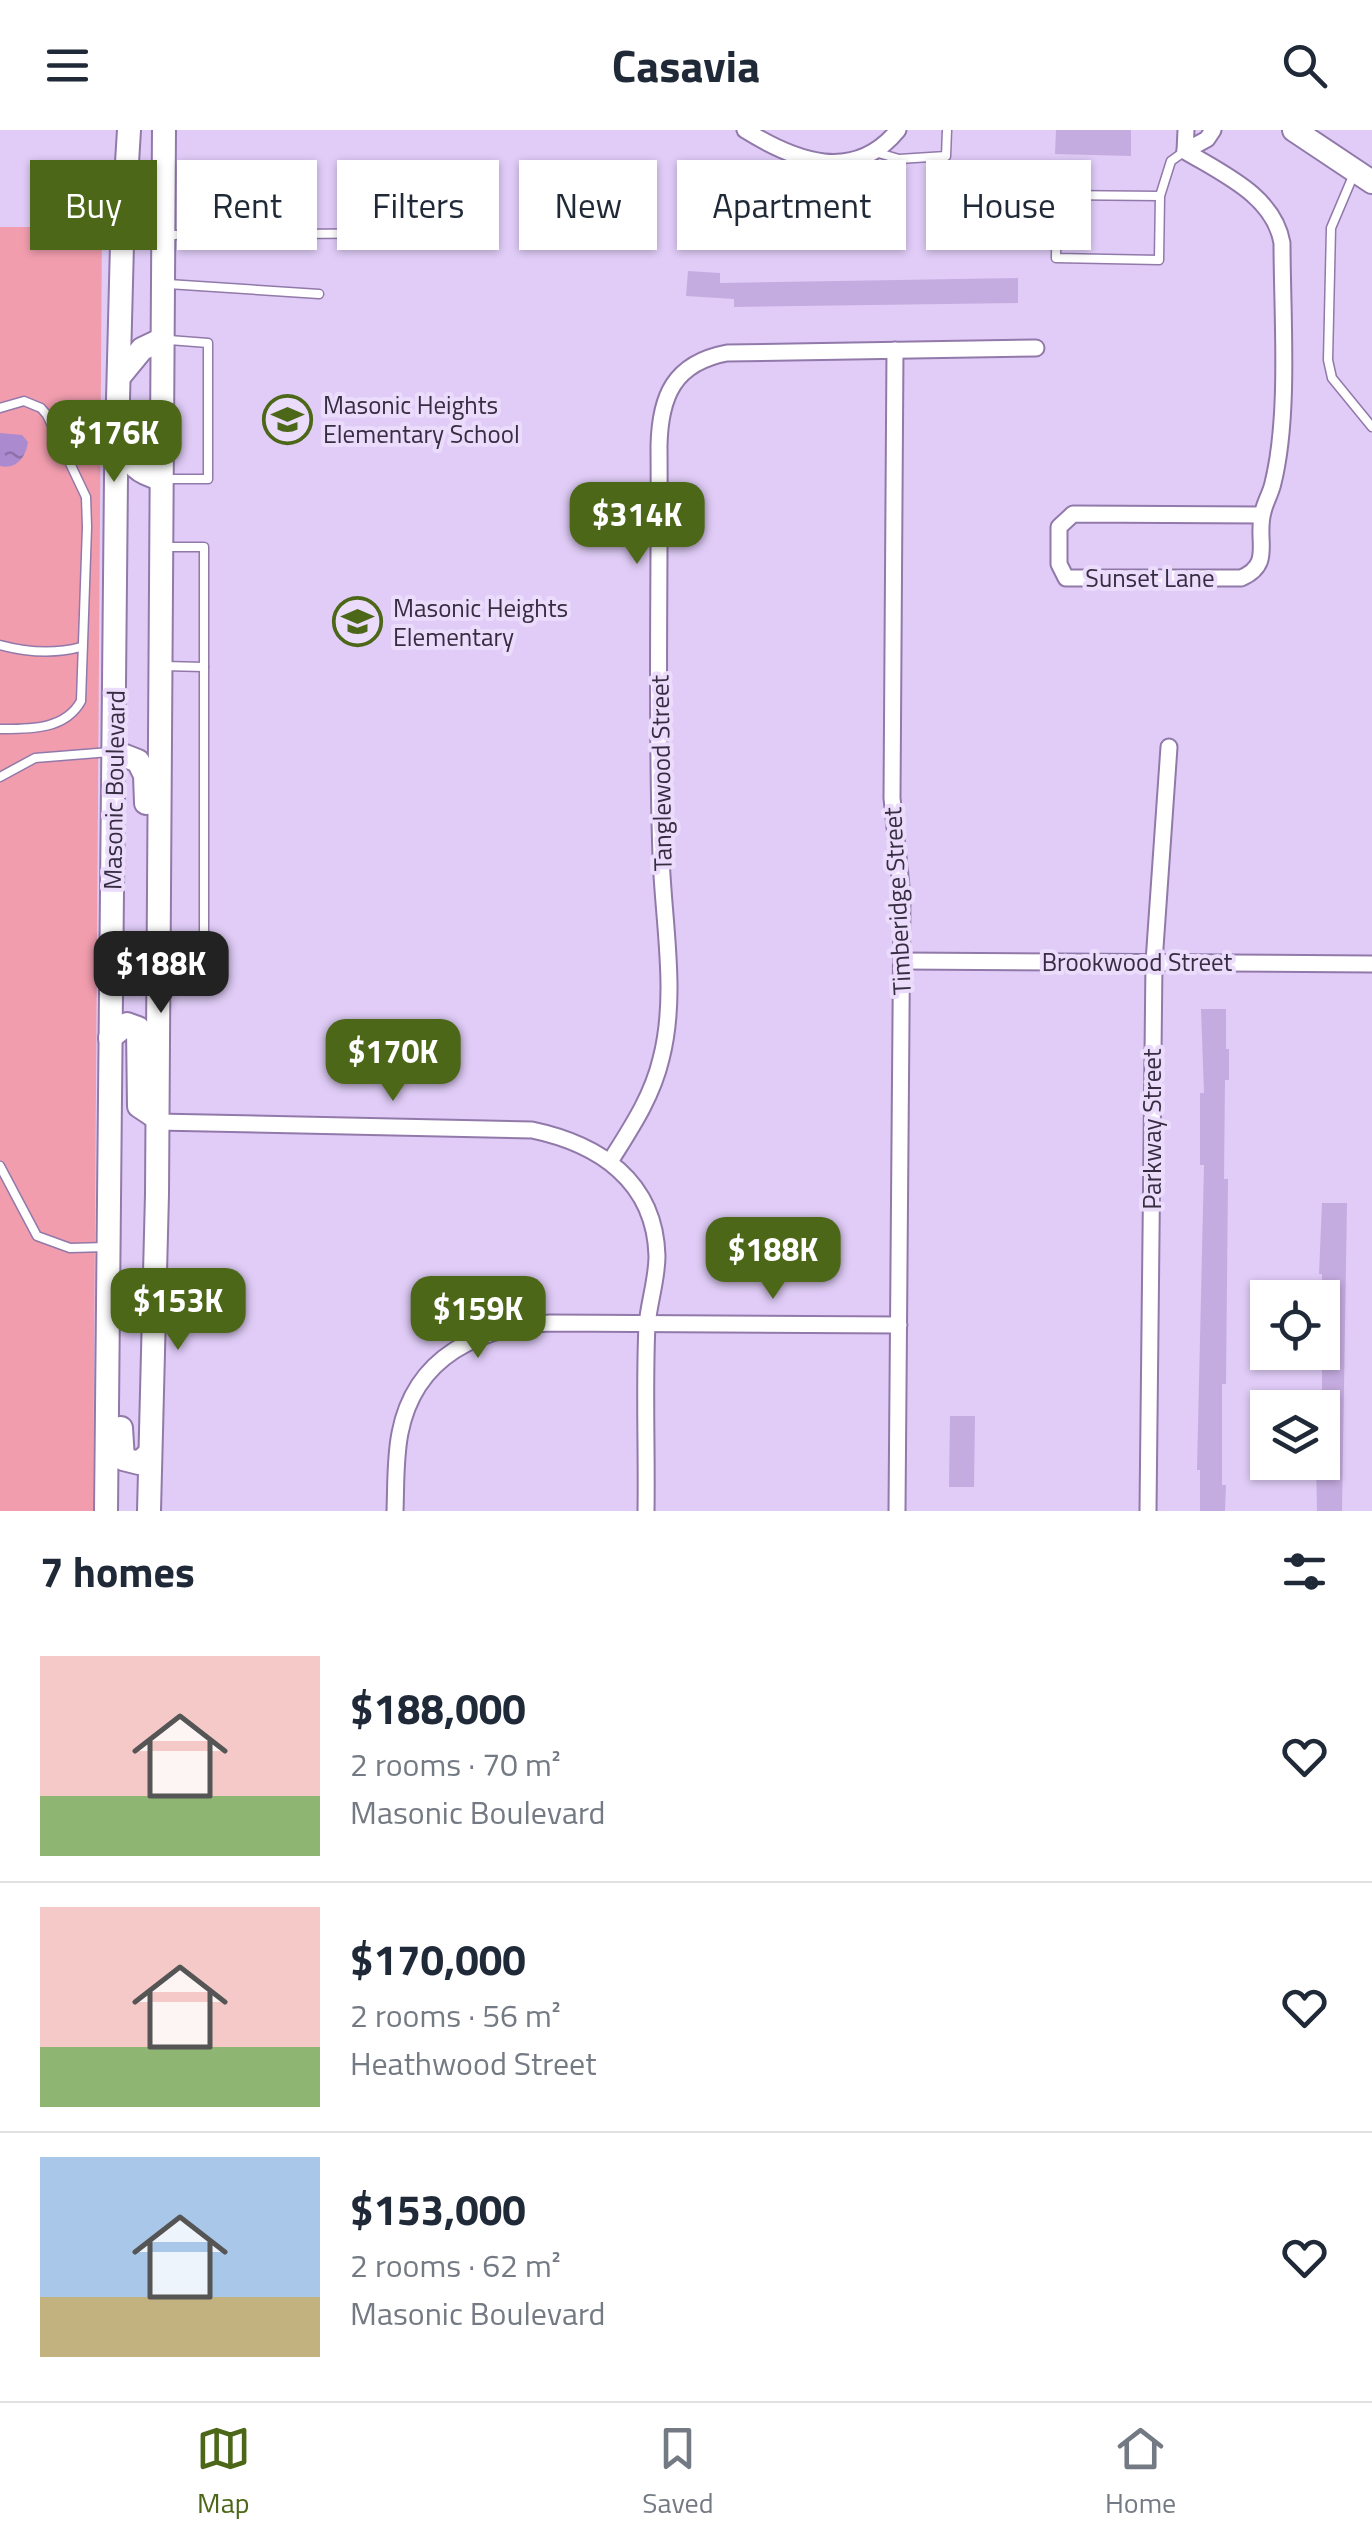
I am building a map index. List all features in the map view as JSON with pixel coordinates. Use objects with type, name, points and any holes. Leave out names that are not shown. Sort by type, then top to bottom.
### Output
[{"type":"main road","name":"Masonic Boulevard","points":[[128,160],[130,130]]},
{"type":"main road","name":"Masonic Boulevard","points":[[149,1511],[157,1120],[164,130]]},
{"type":"main road","points":[[1294,130],[1364,177]]},
{"type":"main road","points":[[157,234],[164,235]]},
{"type":"main road","name":"Masonic Boulevard","points":[[106,1511],[122,250]]},
{"type":"main road","points":[[119,376],[142,348],[163,339]]},
{"type":"main road","points":[[118,434],[129,463],[144,474],[162,479]]},
{"type":"main road","points":[[114,752],[138,761],[145,775],[146,864],[159,935]]},
{"type":"main road","points":[[110,1038],[122,1026],[133,1024],[138,1028],[139,1106],[157,1120]]},
{"type":"main road","points":[[108,1351],[120,1405],[123,1459],[139,1463],[149,1454]]},
{"type":"street","points":[[745,130],[774,148],[806,159],[846,161],[876,152],[898,130]]},
{"type":"street","points":[[1186,130],[1186,151],[1207,139],[1212,130]]},
{"type":"street","name":"Sunset Lane","points":[[1186,151],[1269,208],[1278,224],[1282,278],[1278,455],[1273,485],[1262,514],[1260,564],[1254,573],[1240,578],[1066,578],[1059,564],[1059,527],[1073,514],[1262,514]]},
{"type":"street","name":"Tanglewood Street","points":[[611,1160],[652,1088],[666,1028],[668,971],[660,854],[660,446],[662,407],[668,391],[696,362],[727,353],[1036,348]]},
{"type":"street","name":"Timberidge Street","points":[[895,350],[892,798],[902,896],[897,1511]]},
{"type":"street","name":"Parkway Street","points":[[1148,1511],[1154,962],[1169,748]]},
{"type":"street","name":"Brookwood Street","points":[[902,961],[1372,964]]},
{"type":"street","points":[[157,1120],[532,1130],[580,1144],[611,1160],[638,1194],[654,1235],[657,1259],[648,1323],[646,1511]]},
{"type":"street","points":[[395,1511],[398,1450],[407,1406],[421,1382],[468,1341],[514,1325],[899,1326]]},
{"type":"lane","points":[[876,152],[898,159],[946,156],[947,130]]},
{"type":"lane","points":[[1160,196],[1058,195],[1056,258],[1160,260],[1160,196],[1171,161],[1186,151]]},
{"type":"lane","points":[[1364,177],[1331,228],[1328,360],[1332,378],[1372,427]]},
{"type":"lane","points":[[164,235],[337,234]]},
{"type":"lane","points":[[164,284],[319,294]]},
{"type":"lane","points":[[162,479],[208,479],[208,344],[163,339]]},
{"type":"lane","points":[[0,408],[24,401],[41,408],[86,498],[81,647],[84,688],[74,714],[52,725],[0,729]]},
{"type":"lane","points":[[158,970],[204,968],[204,547],[161,548]]},
{"type":"lane","points":[[0,646],[29,650],[81,647]]},
{"type":"lane","points":[[160,666],[204,667]]},
{"type":"lane","points":[[0,777],[36,758],[114,752]]},
{"type":"lane","points":[[0,1166],[37,1236],[70,1248],[109,1247]]},
{"type":"shaded area","points":[[0,227],[30,227],[30,250],[102,250],[93,1511],[0,1511]]},
{"type":"water","points":[[0,433],[22,435],[28,442],[25,453],[11,466],[0,466]]},
{"type":"building","points":[[1056,130],[1131,130],[1131,156],[1055,154]]},
{"type":"building","points":[[688,271],[720,273],[720,283],[1018,278],[1018,303],[734,307],[734,299],[686,296]]},
{"type":"building","points":[[1201,1009],[1226,1009],[1229,1049],[1224,1179],[1228,1179],[1226,1384],[1222,1384],[1225,1511],[1200,1511],[1197,1470],[1204,1165],[1200,1165],[1200,1093],[1204,1093]]},
{"type":"building","points":[[1322,1203],[1347,1203],[1342,1511],[1317,1511],[1316,1480],[1340,1480],[1340,1390],[1322,1390],[1322,1370],[1340,1370],[1340,1280],[1322,1280]]},
{"type":"building","points":[[950,1416],[975,1416],[974,1487],[949,1487]]},
{"type":"place","name":"Masonic Heights Elementary School","points":[[288,419]]},
{"type":"place","name":"Masonic Heights Elementary","points":[[358,622]]}]
